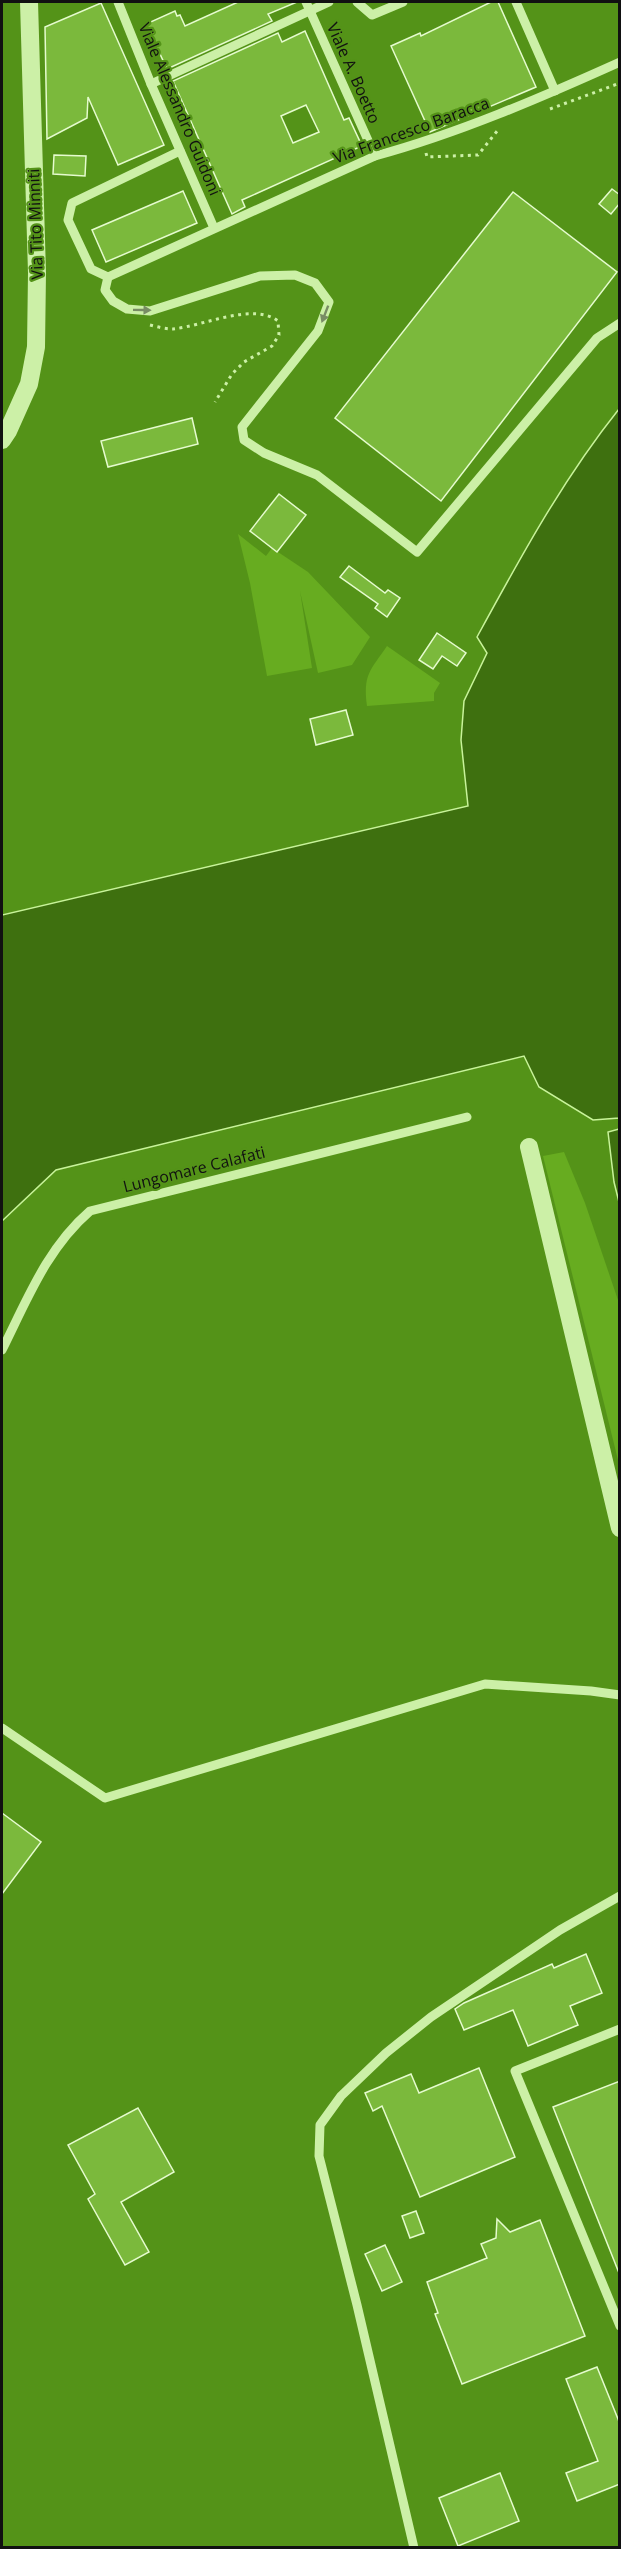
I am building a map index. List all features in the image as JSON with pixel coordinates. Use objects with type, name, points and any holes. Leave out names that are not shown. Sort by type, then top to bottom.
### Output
[{"type":"street","name":"Via Tito Minniti","points":[[2,440],[29,384],[36,347],[37,273],[29,2]]},
{"type":"street","points":[[529,1147],[620,1528]]},
{"type":"lane","name":"Viale Alessandro Guidoni","points":[[118,2],[214,228]]},
{"type":"lane","name":"Viale A. Boetto","points":[[306,2],[375,156]]},
{"type":"lane","points":[[151,84],[329,2]]},
{"type":"lane","points":[[357,2],[372,15],[403,2]]},
{"type":"lane","points":[[516,2],[555,91]]},
{"type":"lane","name":"Via Francesco Baracca","points":[[108,277],[375,156],[422,143],[555,91],[620,62]]},
{"type":"lane","points":[[180,151],[72,202],[68,220],[91,269],[108,277],[105,291],[113,301],[127,309],[150,311],[260,276],[295,275],[315,283],[329,302],[318,331],[242,427],[244,440],[264,453],[317,475],[417,552],[597,338],[620,323]]},
{"type":"lane","name":"Lungomare Calafati","points":[[2,1350],[53,1250],[70,1228],[90,1211],[467,1116]]},
{"type":"lane","points":[[2,1728],[105,1798],[485,1684],[620,1695]]},
{"type":"lane","points":[[414,2547],[357,2305],[319,2157],[320,2125],[341,2096],[386,2053],[431,2017],[560,1930],[620,1896]]},
{"type":"lane","points":[[620,2029],[515,2071],[620,2326]]},
{"type":"path","points":[[422,143],[427,157],[478,155],[498,130]]},
{"type":"path","points":[[141,324],[172,329],[254,313],[269,314],[278,321],[279,335],[272,346],[244,362],[232,374],[215,402]]},
{"type":"shaded area","points":[[619,409],[619,1118],[593,1120],[539,1087],[524,1056],[56,1170],[2,1221],[2,915],[468,806],[461,740],[464,701],[487,653],[477,637],[561,491]]},
{"type":"shaded area","points":[[238,534],[266,556],[272,548],[308,572],[370,637],[352,665],[318,673],[300,591],[312,668],[267,676],[250,583]]},
{"type":"shaded area","points":[[387,646],[440,683],[434,693],[434,701],[367,706],[366,687],[369,673]]},
{"type":"shaded area","points":[[620,1129],[619,1202],[614,1182],[608,1132]]},
{"type":"shaded area","points":[[564,1152],[585,1203],[619,1303],[619,1464],[543,1156]]},
{"type":"building","points":[[238,2],[297,2],[268,14],[272,21],[167,69],[146,24],[175,11],[177,16],[180,15],[185,26]]},
{"type":"building","points":[[491,2],[498,2],[536,87],[430,132],[391,46],[420,33],[421,36]]},
{"type":"building","points":[[101,3],[164,145],[118,165],[88,97],[87,118],[47,139],[45,27]]},
{"type":"building","points":[[305,31],[344,120],[349,118],[362,146],[242,200],[245,207],[232,214],[173,81],[278,33],[282,42]],"holes":[[[306,105],[319,132],[293,143],[281,116]]]},
{"type":"building","points":[[54,155],[86,156],[85,176],[53,174]]},
{"type":"building","points":[[612,189],[620,195],[620,203],[611,214],[599,204]]},
{"type":"building","points":[[183,191],[197,223],[106,262],[92,230]]},
{"type":"building","points":[[513,192],[617,272],[441,501],[335,418]]},
{"type":"building","points":[[192,418],[198,444],[108,467],[101,441]]},
{"type":"building","points":[[279,494],[306,515],[277,552],[250,531]]},
{"type":"building","points":[[349,566],[385,593],[388,590],[400,598],[387,617],[375,608],[378,604],[340,577]]},
{"type":"building","points":[[437,633],[466,653],[457,666],[442,656],[433,669],[419,660]]},
{"type":"building","points":[[346,710],[353,735],[316,745],[310,719]]},
{"type":"building","points":[[2,1813],[41,1842],[2,1894]]},
{"type":"building","points":[[586,1954],[602,1993],[570,2006],[578,2025],[528,2046],[513,2010],[464,2030],[455,2009],[464,2003],[552,1964],[554,1968]]},
{"type":"building","points":[[479,2068],[515,2157],[420,2197],[382,2106],[373,2111],[365,2093],[411,2074],[419,2093]]},
{"type":"building","points":[[620,2081],[620,2273],[619,2273],[553,2107]]},
{"type":"building","points":[[138,2108],[174,2172],[121,2202],[149,2252],[125,2265],[88,2199],[95,2194],[68,2145]]},
{"type":"building","points":[[416,2211],[424,2233],[410,2238],[402,2216]]},
{"type":"building","points":[[497,2219],[510,2232],[540,2220],[585,2336],[462,2384],[435,2314],[438,2313],[427,2282],[487,2258],[481,2244],[496,2238]]},
{"type":"building","points":[[385,2245],[402,2282],[382,2291],[365,2254]]},
{"type":"building","points":[[597,2367],[620,2424],[620,2484],[577,2501],[566,2473],[598,2461],[566,2379]]},
{"type":"building","points":[[500,2473],[519,2521],[458,2546],[439,2498]]}]
